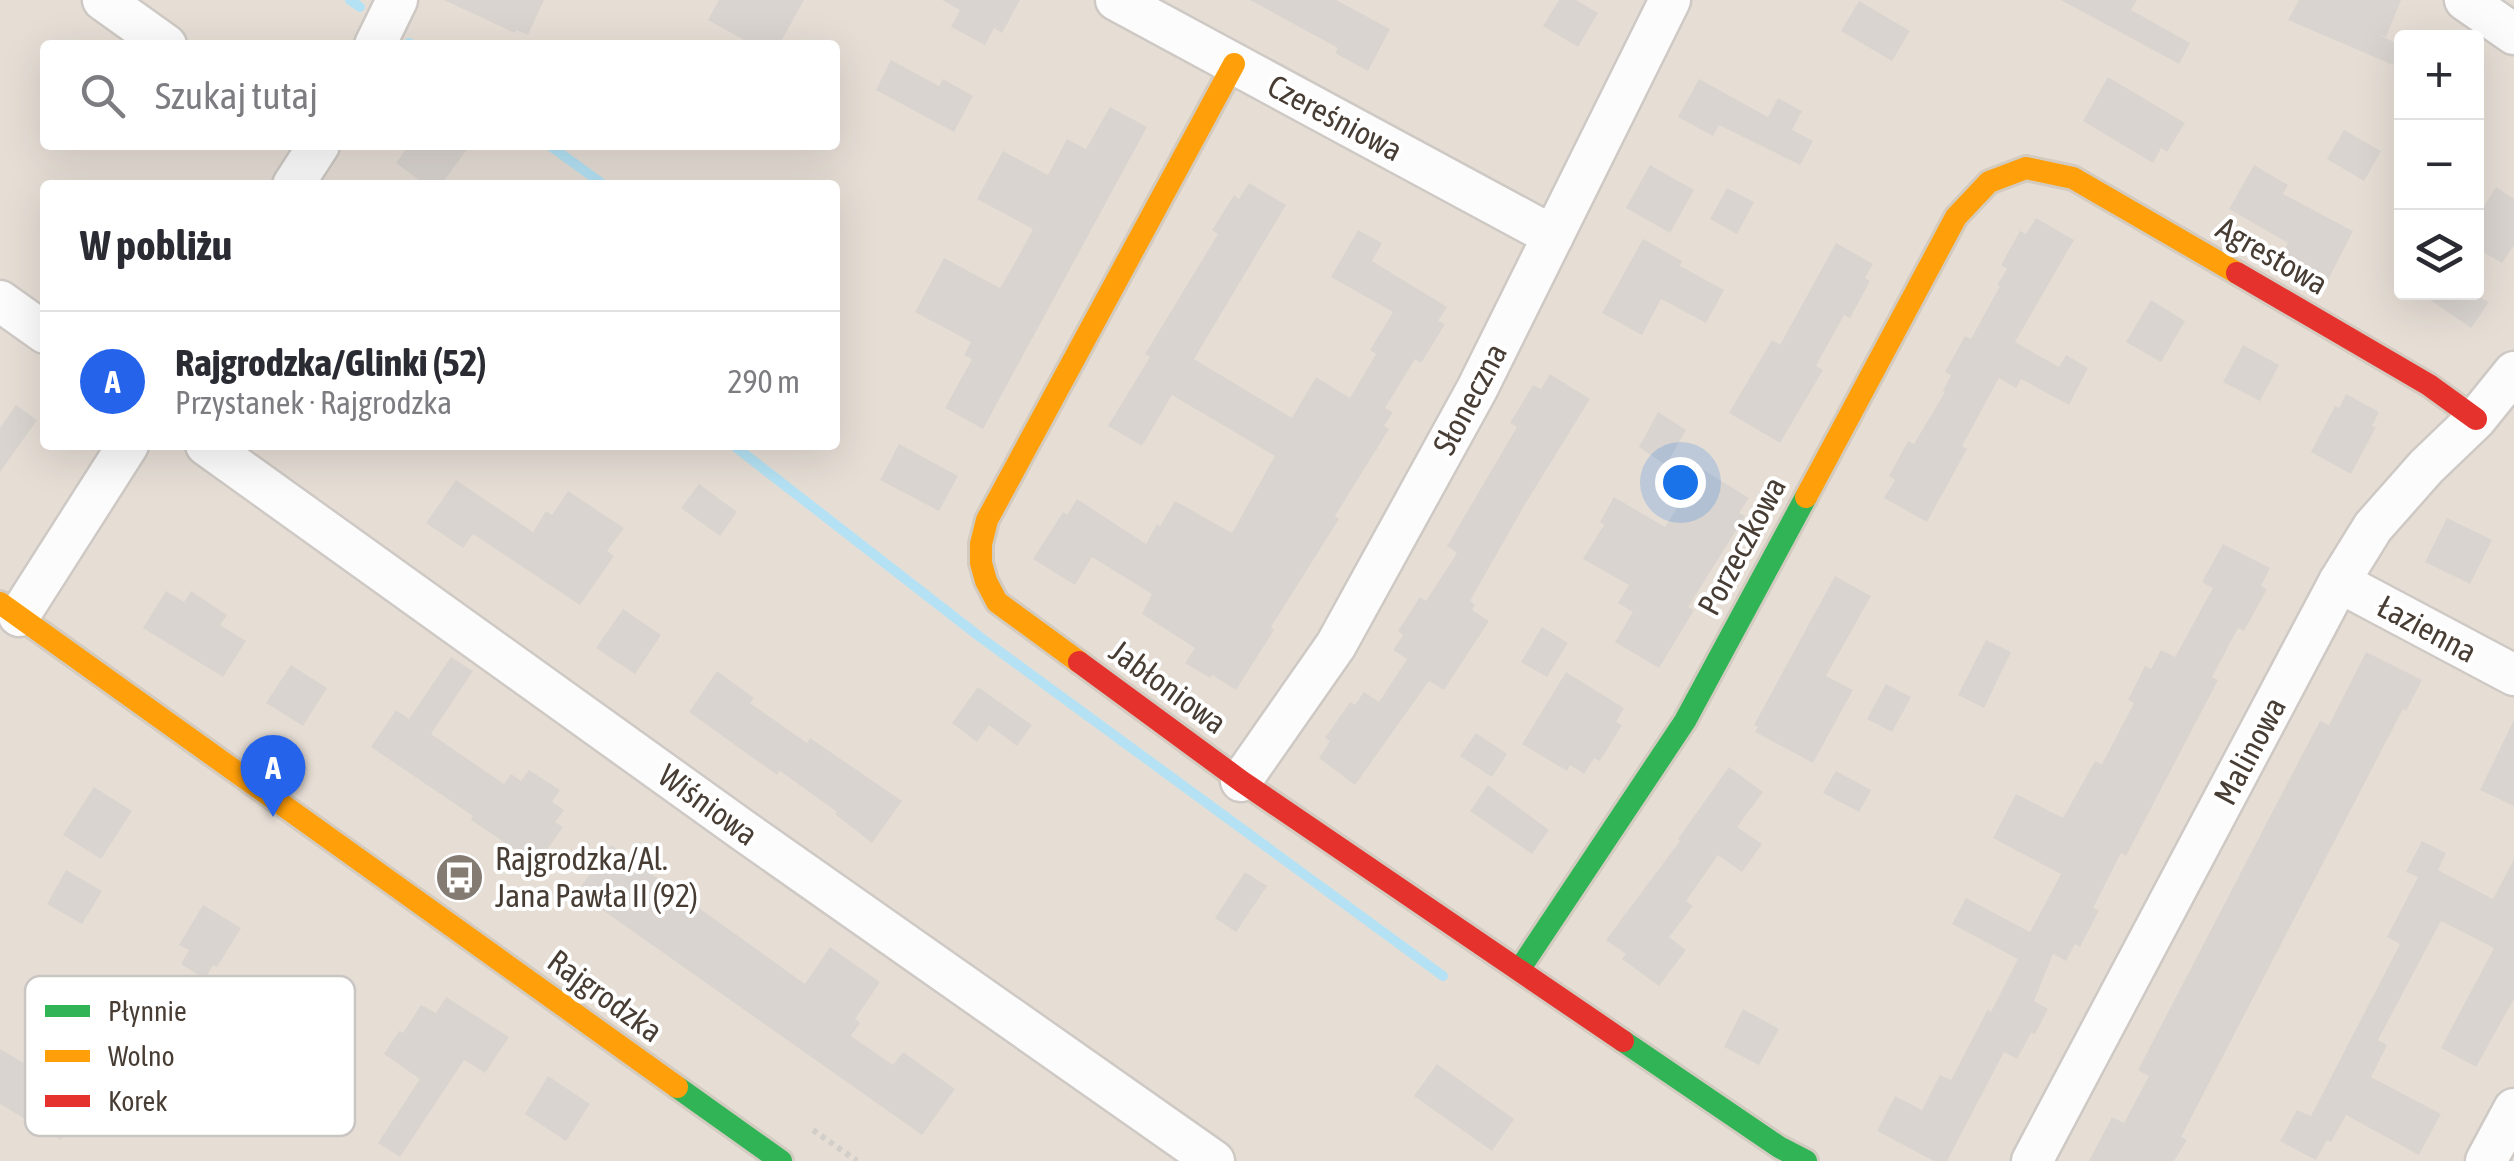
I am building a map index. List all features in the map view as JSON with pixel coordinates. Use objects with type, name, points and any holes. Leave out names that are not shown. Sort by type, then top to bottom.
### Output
[{"type":"street","points":[[102,0],[159,40]]},
{"type":"street","points":[[377,40],[397,0]]},
{"type":"street","name":"Czereśniowa","points":[[1116,0],[1553,236]]},
{"type":"street","name":"Słoneczna","points":[[1241,781],[1336,645],[1478,389],[1670,0]]},
{"type":"street","points":[[2465,0],[2514,34]]},
{"type":"street","name":"Jabłoniowa","points":[[1234,64],[987,520],[980,546],[982,575],[997,602],[1241,781],[1779,1147],[1806,1161]]},
{"type":"street","points":[[296,180],[314,150]]},
{"type":"street","name":"Agrestowa","points":[[2026,168],[2073,178],[2429,385],[2476,419]]},
{"type":"street","name":"Porzeczkowa","points":[[1519,970],[1685,721],[1956,217],[1989,182],[2026,168]]},
{"type":"street","points":[[0,301],[40,329]]},
{"type":"street","name":"Malinowa","points":[[2032,1161],[2339,582],[2373,527],[2426,467],[2476,419],[2514,372]]},
{"type":"street","points":[[10,610],[124,450]]},
{"type":"street","name":"Wiśniowa","points":[[213,450],[744,831],[1214,1161]]},
{"type":"street","name":"Łazienna","points":[[2339,582],[2514,675]]},
{"type":"street","name":"Rajgrodzka","points":[[10,610],[737,1149],[782,1161]]},
{"type":"street","points":[[2486,1161],[2514,1108]]},
{"type":"shaded area","points":[[0,0],[2514,0],[2514,1161],[0,1161]]},
{"type":"building","points":[[444,0],[544,0],[528,35],[516,30],[515,33]]},
{"type":"building","points":[[719,0],[804,0],[782,40],[744,40],[708,20]]},
{"type":"building","points":[[942,0],[1020,0],[1002,33],[994,28],[985,45],[951,27],[960,10]]},
{"type":"building","points":[[1250,0],[1336,0],[1390,29],[1368,71],[1335,53],[1338,48]]},
{"type":"building","points":[[1559,0],[1576,0],[1598,13],[1578,47],[1543,26]]},
{"type":"building","points":[[2061,0],[2137,0],[2131,10],[2190,43],[2179,64]]},
{"type":"building","points":[[2299,0],[2401,0],[2386,37],[2376,33],[2394,42],[2393,65],[2288,20]]},
{"type":"building","points":[[1859,1],[1910,31],[1892,61],[1841,31]]},
{"type":"building","points":[[891,60],[939,86],[943,79],[973,96],[954,132],[876,90]]},
{"type":"building","points":[[2108,77],[2185,123],[2167,152],[2161,148],[2153,163],[2083,121]]},
{"type":"building","points":[[1699,79],[1768,117],[1778,98],[1802,111],[1792,130],[1813,141],[1800,165],[1719,125],[1713,136],[1678,117]]},
{"type":"building","points":[[1110,107],[1147,127],[983,429],[945,408],[972,359],[964,355],[971,342],[915,312],[944,258],[1000,288],[1017,259],[1033,229],[977,199],[1003,151],[1048,175],[1067,139],[1086,149]]},
{"type":"building","points":[[2344,130],[2381,151],[2364,181],[2327,159]]},
{"type":"building","points":[[405,150],[466,150],[445,180],[419,180],[396,163]]},
{"type":"building","points":[[1650,165],[1694,190],[1670,233],[1626,208]]},
{"type":"building","points":[[2254,165],[2288,185],[2283,194],[2353,231],[2328,280],[2281,256],[2288,243],[2229,209]]},
{"type":"building","points":[[1249,183],[1286,205],[1194,359],[1292,418],[1316,377],[1350,398],[1376,354],[1370,350],[1393,312],[1331,277],[1358,230],[1382,243],[1372,261],[1447,307],[1438,321],[1445,324],[1433,344],[1421,363],[1415,359],[1385,408],[1393,412],[1384,426],[1389,429],[1236,690],[1185,663],[1195,648],[1142,614],[1152,594],[1092,557],[1075,585],[1033,559],[1063,512],[1067,515],[1077,499],[1146,544],[1175,501],[1232,533],[1275,456],[1172,395],[1142,446],[1108,426],[1150,357],[1145,354],[1218,234],[1212,230],[1234,195],[1239,199]]},
{"type":"building","points":[[2496,187],[2514,199],[2514,245],[2502,263],[2484,253],[2484,206]]},
{"type":"building","points":[[1727,188],[1754,202],[1737,234],[1710,219]]},
{"type":"building","points":[[2036,218],[2074,240],[2015,342],[2059,367],[2066,355],[2088,368],[2069,405],[2021,379],[2016,388],[1999,378],[1962,446],[1967,449],[1927,522],[1884,498],[1895,480],[1889,476],[1908,441],[1914,444],[1945,392],[1951,375],[1945,372],[1965,336],[1971,339],[2000,286],[1997,285],[2007,269],[2001,265],[2020,231],[2026,234]]},
{"type":"building","points":[[1643,239],[1682,261],[1680,266],[1724,290],[1706,323],[1661,299],[1642,335],[1602,313]]},
{"type":"building","points":[[1836,243],[1873,264],[1865,278],[1870,281],[1850,318],[1844,315],[1816,366],[1823,370],[1780,443],[1729,413],[1772,340],[1780,345]]},
{"type":"building","points":[[2151,300],[2185,321],[2161,362],[2126,342]]},
{"type":"building","points":[[2431,300],[2489,302],[2471,328]]},
{"type":"building","points":[[2243,345],[2279,365],[2260,401],[2223,382]]},
{"type":"building","points":[[1550,374],[1590,399],[1470,601],[1475,605],[1472,610],[1489,621],[1444,690],[1429,681],[1355,785],[1319,758],[1330,741],[1325,738],[1350,702],[1355,705],[1364,692],[1379,702],[1407,659],[1393,650],[1403,635],[1398,631],[1420,597],[1426,601],[1457,553],[1447,546],[1517,427],[1510,423],[1533,385],[1541,389]]},
{"type":"building","points":[[2346,394],[2379,412],[2372,426],[2376,427],[2351,474],[2311,452],[2335,406],[2339,408]]},
{"type":"building","points":[[16,405],[37,420],[0,472],[0,428]]},
{"type":"building","points":[[1658,412],[1686,430],[1666,465],[1639,447]]},
{"type":"building","points":[[899,444],[958,476],[939,511],[880,480]]},
{"type":"building","points":[[1702,469],[1749,498],[1739,513],[1745,516],[1688,607],[1694,610],[1659,668],[1615,642],[1633,612],[1618,603],[1629,585],[1583,559],[1604,525],[1600,522],[1614,497],[1665,527]]},
{"type":"building","points":[[456,480],[533,532],[546,511],[552,515],[568,491],[624,528],[607,551],[614,556],[580,605],[473,534],[463,548],[426,523]]},
{"type":"building","points":[[699,484],[737,512],[720,536],[681,508]]},
{"type":"building","points":[[2447,518],[2492,540],[2470,584],[2425,562]]},
{"type":"building","points":[[2223,544],[2270,568],[2261,586],[2267,589],[2244,631],[2238,628],[2212,677],[2218,680],[2126,856],[2121,853],[2093,908],[2099,910],[2080,947],[2075,944],[2066,961],[2053,954],[2034,1001],[2048,1009],[2035,1034],[2031,1033],[2017,1059],[2004,1052],[1947,1161],[1934,1161],[1877,1131],[1895,1096],[1922,1110],[1940,1075],[1951,1080],[2018,959],[1952,924],[1966,898],[2030,932],[2061,874],[1993,838],[2016,794],[2063,818],[2095,761],[2102,764],[2134,703],[2128,700],[2145,666],[2151,669],[2161,650],[2175,657],[2213,588],[2202,582]]},
{"type":"building","points":[[1835,576],[1871,596],[1826,676],[1853,690],[1813,763],[1755,732],[1758,727],[1754,725]]},
{"type":"building","points":[[166,591],[184,602],[191,591],[227,615],[220,625],[246,641],[223,677],[143,628]]},
{"type":"building","points":[[623,609],[661,635],[635,674],[596,648]]},
{"type":"building","points":[[1542,627],[1568,643],[1547,677],[1521,662]]},
{"type":"building","points":[[1986,640],[2011,652],[1984,708],[1958,695]]},
{"type":"building","points":[[2366,652],[2422,680],[2406,711],[2403,709],[2181,1137],[2187,1140],[2174,1161],[2089,1161],[2112,1117],[2124,1123],[2149,1076],[2138,1070],[2320,721],[2329,725]]},
{"type":"building","points":[[451,657],[473,671],[431,734],[504,784],[511,774],[521,781],[529,770],[560,790],[552,802],[564,810],[555,822],[563,827],[537,864],[371,747],[396,710],[409,719]]},
{"type":"building","points":[[291,665],[327,688],[303,726],[266,703]]},
{"type":"building","points":[[717,671],[754,698],[750,703],[807,743],[810,738],[902,801],[872,843],[780,771],[777,775],[689,712]]},
{"type":"building","points":[[1566,672],[1624,708],[1616,722],[1622,725],[1600,761],[1594,758],[1584,774],[1570,765],[1567,771],[1522,744]]},
{"type":"building","points":[[1886,684],[1911,697],[1892,732],[1867,719]]},
{"type":"building","points":[[978,687],[1032,725],[1017,746],[989,725],[977,742],[952,723]]},
{"type":"building","points":[[2514,720],[2514,806],[2480,790]]},
{"type":"building","points":[[1476,733],[1507,754],[1492,777],[1460,756]]},
{"type":"building","points":[[1729,767],[1763,792],[1737,827],[1762,844],[1742,872],[1718,855],[1686,901],[1693,906],[1669,937],[1686,950],[1659,986],[1622,959],[1626,954],[1606,940]]},
{"type":"building","points":[[1836,771],[1871,790],[1859,812],[1823,793]]},
{"type":"building","points":[[1488,785],[1549,830],[1532,854],[1470,811]]},
{"type":"building","points":[[94,787],[132,811],[101,859],[63,835]]},
{"type":"building","points":[[2422,841],[2446,853],[2438,870],[2493,899],[2514,859],[2514,999],[2476,1067],[2441,1048],[2494,948],[2441,921],[2378,1040],[2387,1045],[2371,1077],[2441,1114],[2419,1155],[2346,1115],[2316,1160],[2280,1141],[2297,1110],[2311,1116],[2400,944],[2387,937],[2418,877],[2406,872]]},
{"type":"building","points":[[611,845],[805,984],[830,947],[880,982],[855,1019],[860,1023],[851,1036],[893,1065],[903,1052],[955,1089],[922,1135],[577,892]]},
{"type":"building","points":[[66,870],[102,891],[82,924],[47,904]]},
{"type":"building","points":[[1245,872],[1267,886],[1236,932],[1215,918]]},
{"type":"building","points":[[203,905],[241,928],[217,967],[213,965],[207,976],[181,964],[189,950],[179,945]]},
{"type":"building","points":[[446,997],[509,1037],[485,1073],[464,1060],[400,1157],[378,1143],[420,1079],[384,1054],[421,1005],[436,1013]]},
{"type":"building","points":[[1743,1009],[1779,1029],[1759,1065],[1724,1047]]},
{"type":"building","points":[[0,1049],[25,1064],[25,1119],[0,1104]]},
{"type":"building","points":[[1437,1064],[1514,1119],[1492,1151],[1414,1096]]},
{"type":"building","points":[[548,1076],[590,1104],[566,1141],[525,1114]]},
{"type":"waterway","points":[[350,0],[360,7]]},
{"type":"waterway","points":[[556,150],[597,180]]},
{"type":"waterway","points":[[739,450],[980,637],[1443,976]]},
{"type":"traffic: fast","points":[[1519,970],[1685,721],[1806,497]]},
{"type":"traffic: fast","points":[[1623,1041],[1779,1147],[1806,1161]]},
{"type":"traffic: fast","points":[[677,1087],[781,1161]]},
{"type":"traffic: slow","points":[[1079,662],[997,602],[981,563],[987,520],[1234,64]]},
{"type":"traffic: slow","points":[[1806,497],[1956,217],[1989,182],[2026,168],[2073,178],[2237,273]]},
{"type":"traffic: slow","points":[[0,603],[677,1087]]},
{"type":"traffic: jam","points":[[2237,273],[2429,385],[2476,419]]},
{"type":"traffic: jam","points":[[1079,662],[1241,781],[1623,1041]]},
{"type":"place","name":"Rajgrodzka/Glinki (52)","points":[[273,817]]},
{"type":"place","name":"Rajgrodzka/Al. Jana Pawła II (92)","points":[[460,877]]}]
